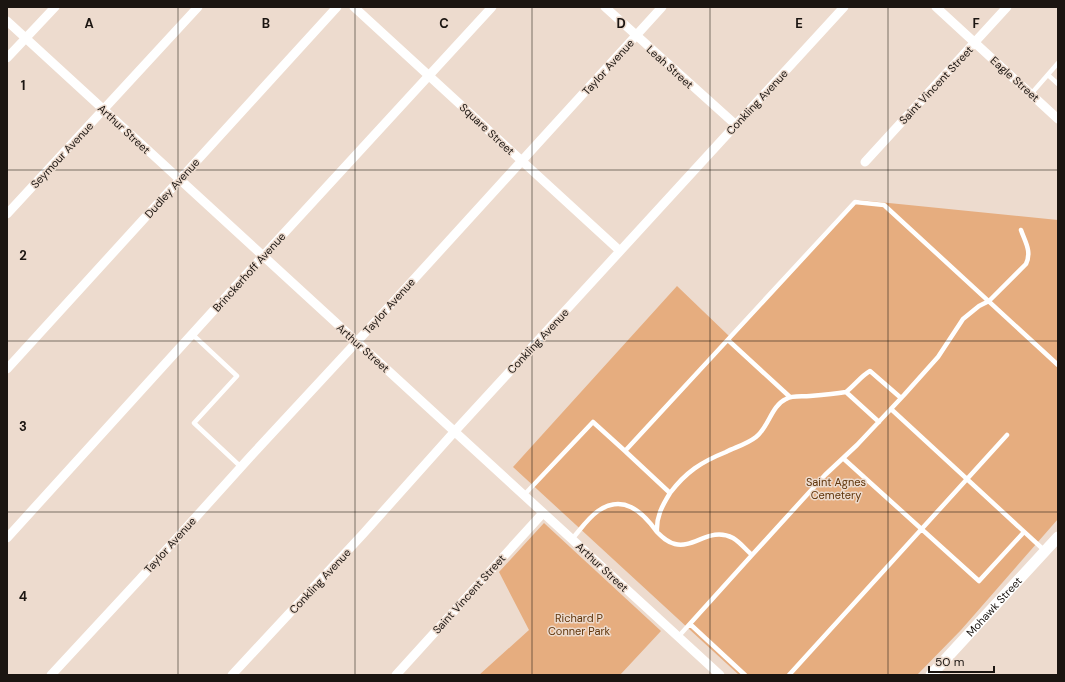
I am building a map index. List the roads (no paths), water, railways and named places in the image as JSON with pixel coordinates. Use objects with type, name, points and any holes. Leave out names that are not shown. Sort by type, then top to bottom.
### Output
[{"type":"street","points":[[7,58],[55,7]]},
{"type":"street","name":"Seymour Avenue","points":[[7,214],[198,7]]},
{"type":"street","name":"Dudley Avenue","points":[[7,369],[337,7]]},
{"type":"street","name":"Square Street","points":[[354,7],[620,251]]},
{"type":"street","name":"Brinckerhoff Avenue","points":[[7,538],[492,7]]},
{"type":"street","name":"Leah Street","points":[[605,7],[736,125]]},
{"type":"street","name":"Taylor Avenue","points":[[50,675],[139,580],[662,7]]},
{"type":"street","name":"Conkling Avenue","points":[[232,675],[364,534],[454,431],[844,7]]},
{"type":"street","name":"Eagle Street","points":[[936,7],[1058,119]]},
{"type":"street","name":"Saint Vincent Street","points":[[865,162],[1007,7]]},
{"type":"street","name":"Arthur Street","points":[[7,21],[720,675]]},
{"type":"street","name":"Saint Vincent Street","points":[[396,675],[543,513]]},
{"type":"street","name":"Mohawk Street","points":[[931,675],[1058,537]]},
{"type":"lane","points":[[1031,94],[1058,63]]},
{"type":"lane","points":[[1048,75],[1058,84]]},
{"type":"lane","points":[[625,451],[855,202],[884,205],[1058,365]]},
{"type":"lane","points":[[678,637],[825,475],[844,459],[938,357],[963,320],[979,306],[989,301],[1026,264],[1029,259],[1029,248],[1020,230]]},
{"type":"lane","points":[[192,334],[237,376],[194,423],[241,467]]},
{"type":"lane","points":[[728,340],[790,397]]},
{"type":"lane","points":[[657,532],[656,524],[662,505],[677,483],[693,468],[744,445],[757,436],[764,429],[777,407],[784,399],[790,397],[846,392],[855,385],[863,375],[870,371],[901,398]]},
{"type":"lane","points":[[846,392],[879,422]]},
{"type":"lane","points":[[891,409],[1045,551]]},
{"type":"lane","points":[[524,495],[593,422],[670,493]]},
{"type":"lane","points":[[789,675],[1007,435]]},
{"type":"lane","points":[[844,459],[979,581],[1024,532]]},
{"type":"lane","points":[[572,539],[596,512],[610,504],[623,504],[636,509],[648,520],[665,540],[676,544],[684,544],[709,535],[725,536],[733,538],[752,555]]},
{"type":"lane","points":[[690,624],[745,675]]},
{"type":"park label","name":"Saint Agnes Cemetery","points":[[836,488]]},
{"type":"park label","name":"Richard P Conner Park","points":[[579,624]]}]
